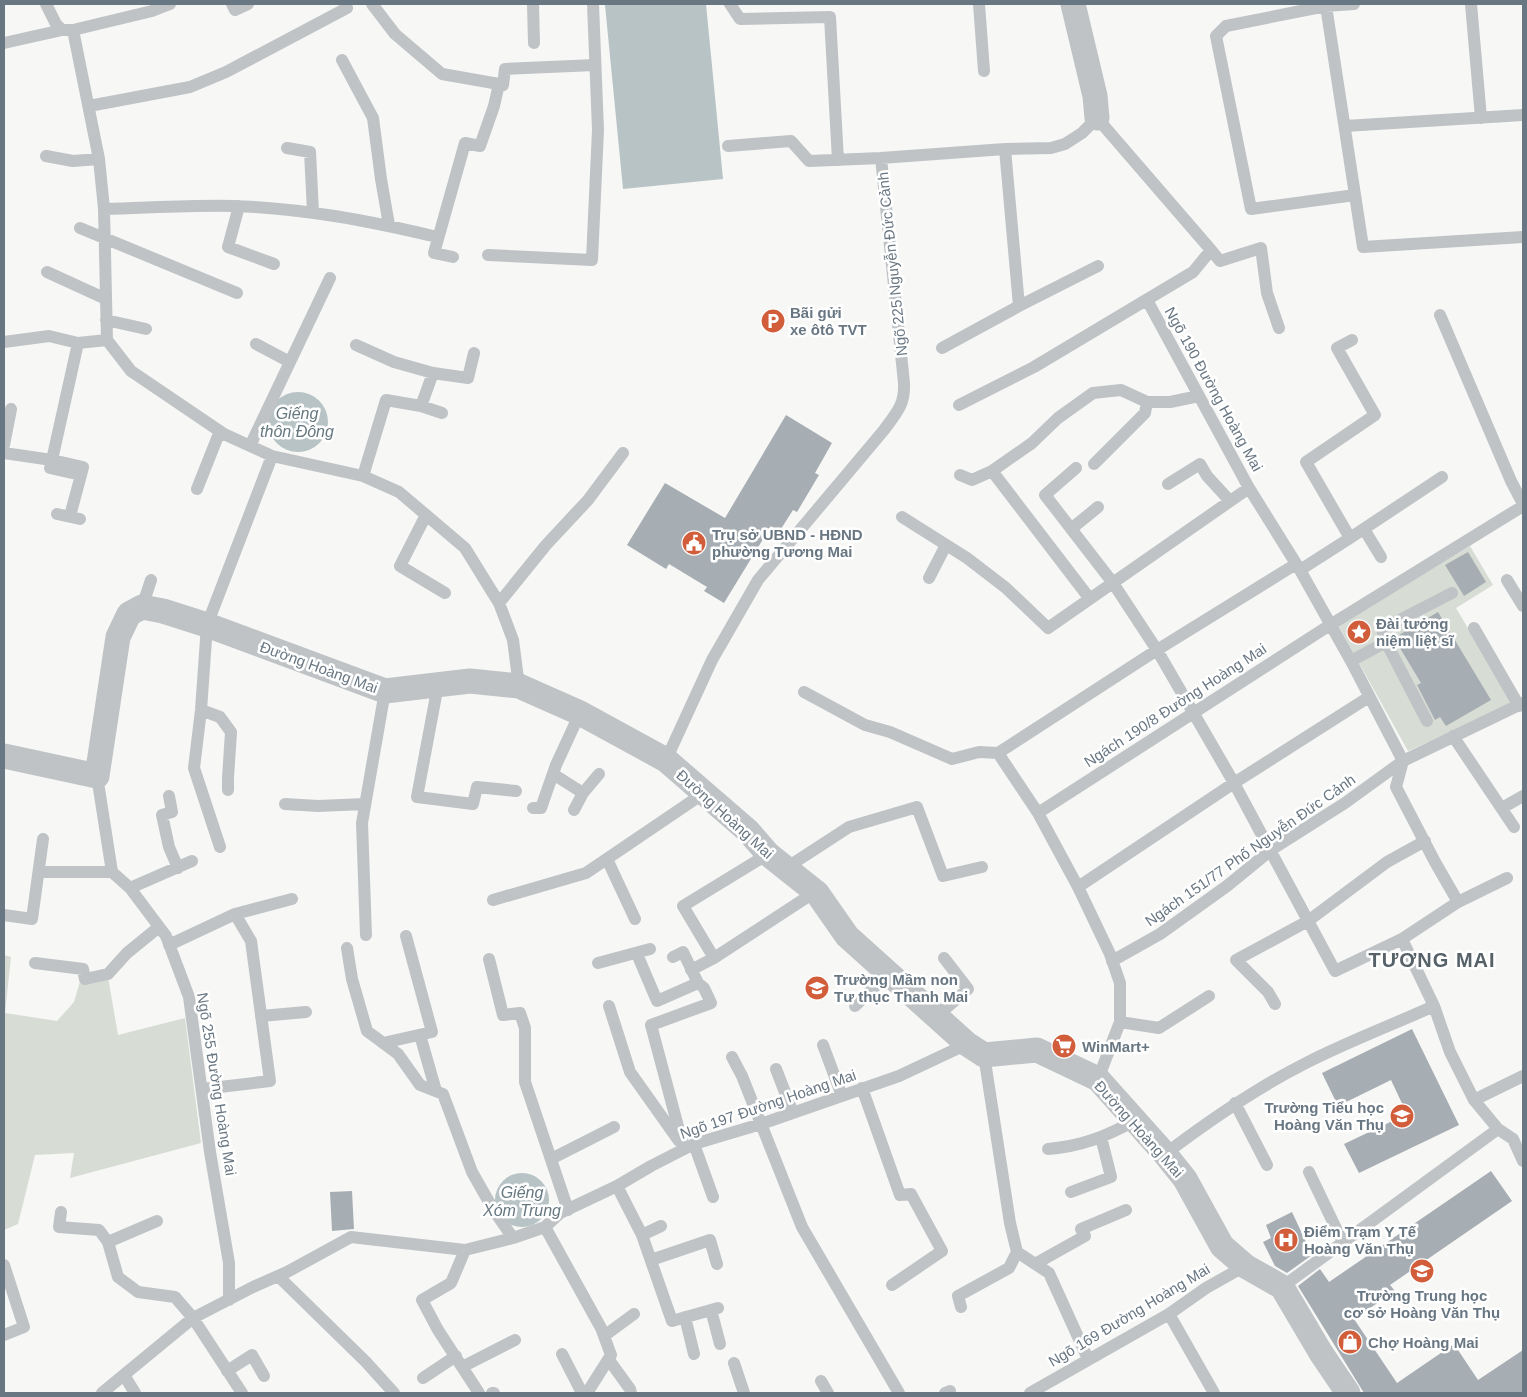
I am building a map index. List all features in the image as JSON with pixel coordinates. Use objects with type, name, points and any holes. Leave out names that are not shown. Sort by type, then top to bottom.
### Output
[{"type":"street","points":[[1073,4],[1095,96],[1097,118]]},
{"type":"street","points":[[4,756],[97,776],[118,637],[129,614],[142,607]]},
{"type":"street","name":"Đường Hoàng Mai","points":[[142,607],[163,611],[207,625],[385,691],[470,680],[519,686],[580,713],[666,760],[748,830],[777,861],[815,892],[847,936],[936,1017],[976,1049],[1038,1050],[1098,1079],[1136,1120],[1185,1179],[1222,1246],[1245,1266],[1282,1287],[1321,1353],[1348,1393]]},
{"type":"lane","points":[[46,4],[56,24],[67,30],[89,106],[99,159],[104,209],[107,340],[131,371],[220,431],[272,456],[363,476],[399,492],[465,548],[499,602],[513,640],[519,686]]},
{"type":"lane","points":[[4,44],[152,11],[170,4]]},
{"type":"lane","points":[[232,4],[235,10],[248,4]]},
{"type":"lane","points":[[372,4],[395,34],[442,74],[503,85],[506,69],[595,65]]},
{"type":"lane","points":[[533,4],[534,43]]},
{"type":"lane","points":[[488,255],[592,260],[598,130],[593,4]]},
{"type":"lane","points":[[730,4],[740,19],[830,17],[838,160]]},
{"type":"lane","points":[[978,4],[984,71]]},
{"type":"lane","points":[[1354,4],[1326,6],[1226,26],[1216,36],[1250,209],[1355,195]]},
{"type":"lane","points":[[1472,4],[1481,118]]},
{"type":"lane","points":[[1326,6],[1363,247],[1523,237]]},
{"type":"lane","points":[[89,106],[190,87],[226,72],[347,8]]},
{"type":"lane","points":[[342,60],[373,118],[380,179],[389,225]]},
{"type":"lane","points":[[452,257],[434,253],[437,237],[465,143],[480,146],[494,106],[499,84]]},
{"type":"lane","points":[[1345,126],[1523,115]]},
{"type":"lane","points":[[1097,118],[1220,261],[1261,248],[1267,293],[1279,328]]},
{"type":"lane","name":"Ngõ 225 Nguyễn Đức Cảnh","points":[[666,760],[712,660],[758,580],[884,430],[902,405],[905,394],[881,158],[1004,149],[1051,148],[1065,144],[1082,133],[1097,118]]},
{"type":"lane","points":[[728,146],[791,142],[809,161],[881,158]]},
{"type":"lane","points":[[287,148],[310,152],[313,212]]},
{"type":"lane","points":[[1004,149],[1019,306]]},
{"type":"lane","points":[[46,156],[73,161],[99,159]]},
{"type":"lane","points":[[104,209],[239,206],[313,212],[389,225],[437,237]]},
{"type":"lane","points":[[239,206],[228,247],[274,264]]},
{"type":"lane","points":[[80,228],[237,293]]},
{"type":"lane","points":[[959,405],[1034,367],[1194,272],[1211,250]]},
{"type":"lane","points":[[942,348],[1098,266]]},
{"type":"lane","points":[[47,272],[106,299]]},
{"type":"lane","points":[[250,446],[330,278]]},
{"type":"lane","name":"Ngõ 190 Đường Hoàng Mai","points":[[946,545],[1006,588],[1048,628],[1249,488],[1147,300]]},
{"type":"lane","points":[[1440,315],[1523,505]]},
{"type":"lane","points":[[106,320],[146,329]]},
{"type":"lane","points":[[4,342],[49,336],[78,343],[107,340]]},
{"type":"lane","points":[[1350,538],[1306,462],[1375,415],[1337,348],[1352,340]]},
{"type":"lane","points":[[69,516],[81,475],[50,468],[78,343]]},
{"type":"lane","points":[[256,344],[290,362]]},
{"type":"lane","points":[[356,345],[394,362],[432,373],[468,378],[474,353]]},
{"type":"lane","points":[[421,406],[432,373]]},
{"type":"lane","points":[[960,475],[972,480],[992,471],[1032,443],[1058,418],[1093,394],[1121,390],[1147,402],[1170,402],[1199,396]]},
{"type":"lane","points":[[363,476],[386,400],[421,406],[442,414]]},
{"type":"lane","points":[[1094,464],[1146,413],[1147,402]]},
{"type":"lane","points":[[4,445],[11,409]]},
{"type":"lane","points":[[196,489],[220,431]]},
{"type":"lane","points":[[4,453],[52,460]]},
{"type":"lane","points":[[499,602],[546,545],[588,500],[623,453]]},
{"type":"lane","points":[[220,847],[194,768],[201,710],[207,625],[272,456]]},
{"type":"lane","points":[[1168,484],[1200,464],[1207,476],[1230,501]]},
{"type":"lane","points":[[1076,468],[1045,496],[1113,583],[1157,650],[1234,782],[1335,971],[1402,939],[1458,902],[1507,878]]},
{"type":"lane","points":[[992,471],[1090,599]]},
{"type":"lane","points":[[804,692],[865,725],[890,732],[952,758],[979,752],[998,753],[1157,650],[1350,538],[1442,478]]},
{"type":"lane","points":[[1249,488],[1298,567],[1403,761],[1396,787],[1458,902]]},
{"type":"lane","name":"Ngách 190/8 Đường Hoàng Mai","points":[[1038,813],[1193,712],[1523,505]]},
{"type":"lane","points":[[1071,529],[1098,507]]},
{"type":"lane","points":[[426,515],[400,566],[445,593]]},
{"type":"lane","points":[[902,517],[946,545],[930,578]]},
{"type":"lane","points":[[1364,529],[1381,557]]},
{"type":"lane","points":[[142,607],[151,580]]},
{"type":"lane","points":[[1507,580],[1523,606]]},
{"type":"lane","points":[[1427,721],[1386,642],[1382,629],[1452,594]]},
{"type":"lane","points":[[1474,628],[1521,704]]},
{"type":"lane","points":[[1351,662],[1386,642]]},
{"type":"lane","points":[[438,685],[417,797],[473,804],[477,787],[516,791]]},
{"type":"lane","points":[[366,935],[362,823],[385,691]]},
{"type":"lane","points":[[1078,887],[1234,782],[1369,697]]},
{"type":"lane","name":"Ngách 151/77 Phố Nguyễn Đức Cảnh","points":[[1112,961],[1160,934],[1227,886],[1271,850],[1345,803],[1403,761],[1521,704]]},
{"type":"lane","points":[[201,710],[220,717],[230,732],[228,790]]},
{"type":"lane","points":[[533,808],[541,808],[553,774],[580,713]]},
{"type":"lane","points":[[1453,736],[1514,827]]},
{"type":"lane","points":[[998,753],[1038,813],[1078,887],[1120,983],[1120,1022],[1098,1079]]},
{"type":"lane","points":[[553,774],[583,793]]},
{"type":"lane","points":[[574,810],[583,793],[599,774]]},
{"type":"lane","points":[[39,872],[112,872],[97,776]]},
{"type":"lane","points":[[493,900],[586,873],[704,793]]},
{"type":"lane","points":[[169,796],[172,812],[162,815],[169,847],[178,868]]},
{"type":"lane","points":[[1502,808],[1523,796]]},
{"type":"lane","points":[[286,804],[318,806],[365,804]]},
{"type":"lane","points":[[714,958],[683,906],[848,827],[918,807],[943,876],[982,867]]},
{"type":"lane","points":[[4,915],[32,919],[43,840]]},
{"type":"lane","points":[[1275,1004],[1268,992],[1236,960],[1308,921],[1387,862],[1425,841]]},
{"type":"lane","points":[[607,858],[636,919]]},
{"type":"lane","points":[[130,888],[192,861]]},
{"type":"lane","name":"Ngõ 255 Đường Hoàng Mai","points":[[112,872],[130,888],[166,936],[189,996],[210,1152],[229,1263],[229,1300]]},
{"type":"lane","points":[[691,970],[714,958],[815,892]]},
{"type":"lane","points":[[169,945],[235,914],[292,899]]},
{"type":"lane","points":[[202,1088],[270,1081],[251,941],[235,914]]},
{"type":"lane","points":[[36,963],[83,969],[85,979],[108,974],[127,953],[159,927]]},
{"type":"lane","points":[[383,1043],[432,1032],[406,936]]},
{"type":"lane","points":[[1402,939],[1434,1006],[1450,1052],[1474,1100],[1498,1129],[1513,1139],[1523,1160]]},
{"type":"lane","points":[[347,948],[352,979],[367,1031],[398,1054],[420,1084],[443,1094],[472,1172],[492,1209],[513,1238]]},
{"type":"lane","points":[[598,963],[650,949]]},
{"type":"lane","points":[[673,957],[683,952],[698,983],[704,988],[711,1003],[651,1025],[689,1147],[713,1197]]},
{"type":"lane","points":[[637,954],[657,1001],[698,983]]},
{"type":"lane","points":[[936,1017],[968,989],[944,958]]},
{"type":"lane","points":[[489,959],[503,1015],[520,1013],[524,1028],[525,1082],[568,1210]]},
{"type":"lane","points":[[855,1006],[888,974]]},
{"type":"lane","points":[[1120,1022],[1159,1028],[1209,996]]},
{"type":"lane","points":[[609,1006],[630,1072],[689,1147]]},
{"type":"lane","points":[[1165,1154],[1236,1103],[1306,1063],[1434,1006]]},
{"type":"lane","points":[[261,1016],[306,1012]]},
{"type":"lane","points":[[420,1034],[436,1091]]},
{"type":"lane","points":[[823,1045],[842,1096]]},
{"type":"lane","points":[[961,1307],[958,1296],[1009,1268],[1017,1252],[976,1049]]},
{"type":"lane","name":"Ngõ 197 Đường Hoàng Mai","points":[[102,1393],[193,1318],[352,1237],[465,1250],[513,1238],[545,1227],[560,1214],[689,1147],[761,1124],[976,1049]]},
{"type":"lane","points":[[732,1057],[742,1076],[802,1227],[899,1393]]},
{"type":"lane","points":[[776,1069],[793,1113]]},
{"type":"lane","points":[[1474,1100],[1523,1076]]},
{"type":"lane","points":[[862,1088],[900,1195],[911,1194],[942,1251],[892,1285]]},
{"type":"lane","points":[[1236,1103],[1267,1165]]},
{"type":"lane","points":[[1048,1149],[1072,1147],[1109,1135],[1136,1120]]},
{"type":"lane","points":[[550,1159],[614,1127]]},
{"type":"lane","points":[[1282,1287],[1498,1129]]},
{"type":"lane","points":[[1071,1192],[1111,1177],[1101,1137]]},
{"type":"lane","points":[[1309,1172],[1343,1243]]},
{"type":"lane","points":[[617,1186],[642,1235],[672,1320],[714,1309],[720,1344]]},
{"type":"lane","points":[[1035,1264],[1085,1236],[1081,1229],[1126,1210]]},
{"type":"lane","points":[[61,1212],[59,1227],[99,1230],[108,1242],[118,1277],[138,1292],[175,1297],[193,1318],[242,1393]]},
{"type":"lane","points":[[108,1242],[157,1221]]},
{"type":"lane","points":[[642,1235],[661,1226]]},
{"type":"lane","points":[[545,1227],[604,1336],[611,1355],[587,1393]]},
{"type":"lane","points":[[651,1260],[710,1240],[717,1264]]},
{"type":"lane","points":[[465,1250],[451,1283],[422,1300],[438,1330],[479,1393]]},
{"type":"lane","points":[[1017,1252],[1049,1272],[1088,1359]]},
{"type":"lane","points":[[4,1266],[24,1327],[4,1335]]},
{"type":"lane","name":"Ngõ 169 Đường Hoàng Mai","points":[[1030,1393],[1044,1390],[1088,1359],[1169,1314],[1206,1288],[1245,1266]]},
{"type":"lane","points":[[278,1276],[366,1362],[394,1393]]},
{"type":"lane","points":[[604,1336],[634,1314]]},
{"type":"lane","points":[[1169,1314],[1211,1392]]},
{"type":"lane","points":[[685,1317],[694,1354]]},
{"type":"lane","points":[[423,1378],[459,1361],[515,1340]]},
{"type":"lane","points":[[562,1354],[582,1393]]},
{"type":"lane","points":[[227,1371],[252,1355],[264,1376]]},
{"type":"lane","points":[[609,1360],[631,1393]]},
{"type":"lane","points":[[734,1363],[744,1393]]},
{"type":"lane","points":[[124,1375],[135,1393]]},
{"type":"lane","points":[[821,1381],[828,1393]]},
{"type":"shaded area","points":[[1470,546],[1493,585],[1456,608],[1513,704],[1408,751],[1338,625]]},
{"type":"shaded area","points":[[4,955],[11,957],[5,1013],[57,1021],[74,1002],[81,978],[108,977],[118,1035],[185,1018],[201,1143],[70,1178],[74,1153],[35,1155],[18,1224],[4,1230]]},
{"type":"water","points":[[706,4],[723,179],[623,189],[605,5]]},
{"type":"water","name":"Giếng thôn Đông","points":[[292,392],[304,392],[320,400],[326,410],[328,422],[326,434],[320,444],[304,452],[292,452],[276,444],[268,428],[268,416],[276,400]]},
{"type":"water","name":"Giếng Xóm Trung","points":[[517,1173],[527,1173],[537,1177],[545,1185],[549,1200],[545,1215],[537,1223],[527,1227],[517,1227],[507,1223],[499,1215],[495,1205],[495,1195],[499,1185],[507,1177]]},
{"type":"building","points":[[786,415],[832,443],[815,473],[819,475],[797,512],[793,510],[779,532],[771,526],[724,603],[704,591],[707,587],[669,564],[666,569],[627,545],[665,483],[725,518]]},
{"type":"building","points":[[1468,552],[1486,582],[1464,596],[1445,565]]},
{"type":"building","points":[[1438,612],[1491,700],[1446,726],[1440,717],[1435,720],[1417,685],[1421,683],[1394,638]]},
{"type":"building","points":[[1412,1029],[1459,1125],[1359,1173],[1344,1144],[1407,1114],[1391,1080],[1338,1106],[1322,1073]]},
{"type":"building","points":[[1491,1171],[1512,1201],[1390,1285],[1395,1291],[1354,1319],[1397,1383],[1454,1344],[1478,1380],[1523,1350],[1523,1393],[1364,1393],[1298,1286],[1320,1269],[1329,1282]]},
{"type":"building","points":[[352,1191],[354,1229],[332,1231],[330,1192]]},
{"type":"building","name":"Điểm Trạm Y Tế Hoàng Văn Thụ","points":[[1292,1212],[1312,1255],[1287,1273],[1275,1266],[1263,1242],[1271,1238],[1266,1225]]},
{"type":"place","name":"Bãi gửi xe ôtô TVT","points":[[773,321]]},
{"type":"place","name":"Trụ sở UBND - HĐND phường Tương Mai","points":[[694,543]]},
{"type":"place","name":"Đài tưởng niệm liệt sĩ","points":[[1359,632]]},
{"type":"place","name":"Trường Mầm non Tư thục Thanh Mai","points":[[817,988]]},
{"type":"place","name":"WinMart+","points":[[1064,1046]]},
{"type":"place","name":"Trường Tiểu học Hoàng Văn Thụ","points":[[1402,1116]]},
{"type":"place","name":"Điểm Trạm Y Tế Hoàng Văn Thụ","points":[[1286,1240]]},
{"type":"place","name":"Trường Trung học cơ sở Hoàng Văn Thụ","points":[[1422,1271]]},
{"type":"place","name":"Chợ Hoàng Mai","points":[[1350,1342]]},
{"type":"district","name":"TƯƠNG MAI","points":[[1432,960]]}]
